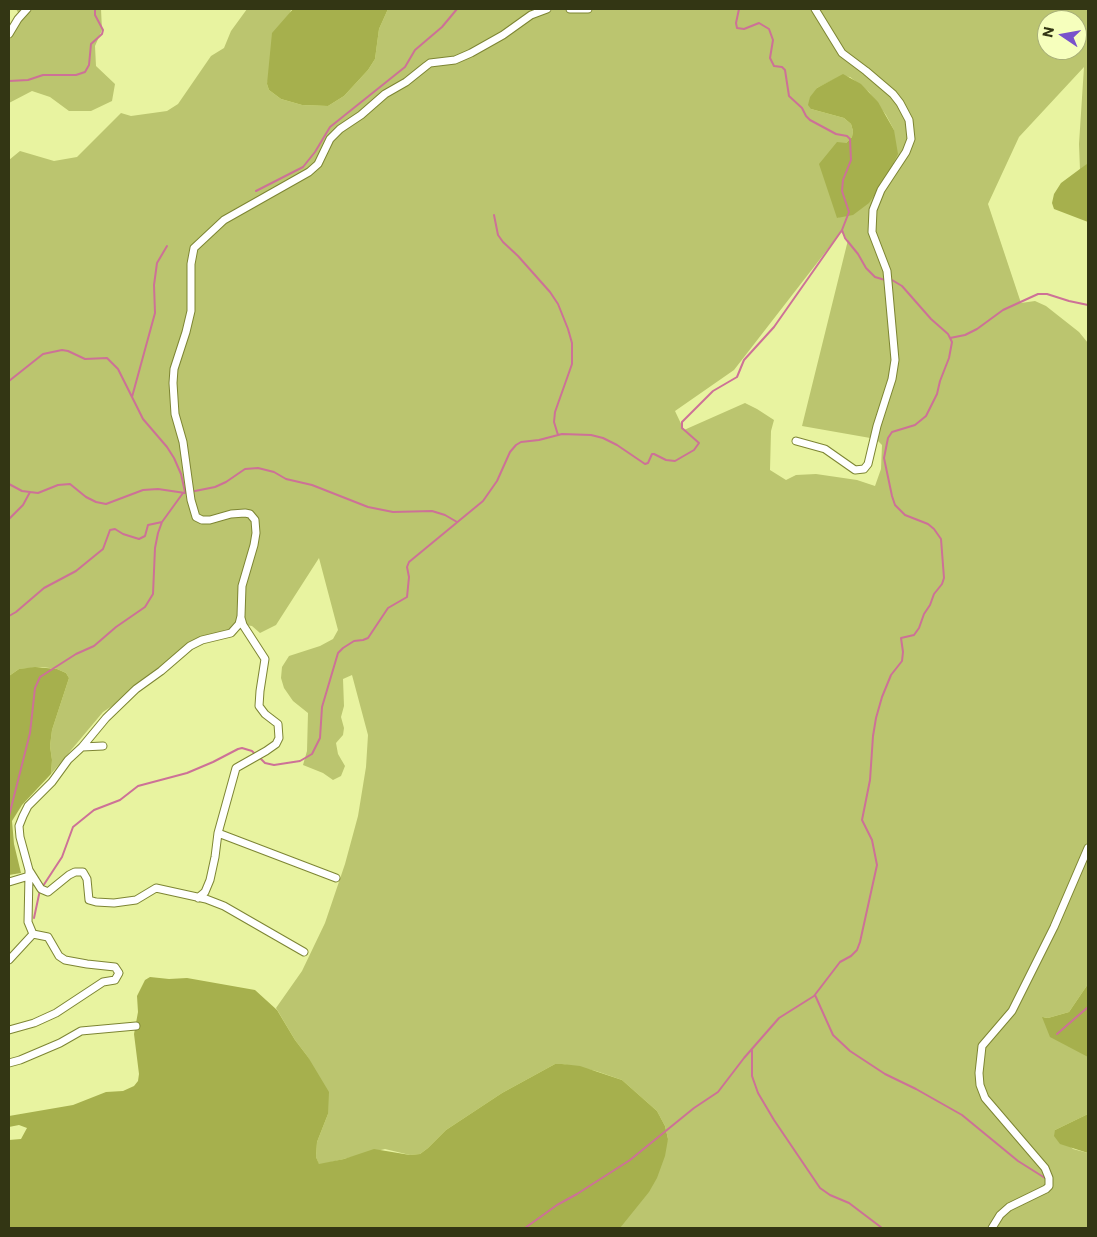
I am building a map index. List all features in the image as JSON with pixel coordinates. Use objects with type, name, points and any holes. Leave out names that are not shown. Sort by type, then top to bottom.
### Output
[{"type":"street","points":[[9,34],[27,9]]},
{"type":"street","points":[[33,934],[28,922],[29,872],[20,837],[22,816],[28,806],[52,782],[68,760],[82,747],[106,718],[136,689],[190,646],[202,640],[231,633],[239,624],[241,616],[242,586],[254,545],[256,533],[255,520],[250,514],[245,513],[231,514],[210,520],[202,520],[196,517],[190,500],[183,442],[175,414],[174,369],[191,311],[191,264],[194,248],[224,220],[309,172],[318,164],[330,139],[340,129],[361,115],[385,94],[406,82],[426,66],[455,60],[471,54],[503,36],[524,19],[548,9]]},
{"type":"street","points":[[570,9],[588,9]]},
{"type":"street","points":[[796,441],[825,450],[855,470],[860,471],[868,464],[877,426],[892,379],[895,360],[886,271],[872,232],[873,210],[881,190],[906,152],[911,139],[908,120],[900,103],[879,82],[842,53],[815,9]]},
{"type":"street","points":[[198,898],[205,892],[210,880],[218,833],[236,768],[266,751],[276,744],[279,738],[278,724],[265,714],[259,706],[265,659],[243,625],[241,616]]},
{"type":"street","points":[[82,747],[103,746]]},
{"type":"street","points":[[218,833],[336,878]]},
{"type":"street","points":[[992,1228],[994,1223],[1009,1207],[1046,1189],[1049,1186],[1049,1178],[1045,1168],[985,1098],[980,1085],[979,1073],[982,1046],[1012,1011],[1054,927],[1088,848]]},
{"type":"street","points":[[9,882],[24,878],[29,872]]},
{"type":"street","points":[[29,872],[41,888],[48,892],[69,875],[75,872],[83,872],[87,879],[88,900],[96,902],[114,903],[136,900],[156,888],[206,899],[224,906],[304,952]]},
{"type":"street","points":[[9,960],[33,934]]},
{"type":"street","points":[[9,1030],[34,1023],[56,1013],[103,982],[115,980],[119,973],[115,966],[65,960],[59,956],[48,937],[33,934]]},
{"type":"street","points":[[9,1063],[60,1043],[81,1031],[136,1026]]},
{"type":"green space","points":[[16,9],[101,9],[102,30],[95,46],[96,66],[115,84],[112,101],[91,111],[69,111],[50,97],[32,91],[9,103],[9,33],[20,16]]},
{"type":"green space","points":[[247,9],[293,9],[291,10],[267,84],[269,90],[281,99],[302,105],[328,106],[344,96],[368,70],[375,59],[379,29],[388,9],[1088,9],[1088,163],[1080,170],[1079,144],[1084,67],[1019,137],[988,204],[1021,303],[1035,301],[1046,306],[1079,332],[1088,343],[1088,984],[1069,1012],[1048,1018],[1043,1017],[1088,1057],[1088,1114],[1055,1130],[1073,1149],[1088,1153],[1088,1228],[620,1228],[668,1139],[665,1126],[657,1111],[622,1080],[596,1071],[562,1064],[555,1064],[502,1093],[446,1130],[420,1154],[410,1155],[385,1149],[319,1165],[316,1157],[317,1142],[328,1114],[308,1057],[295,1040],[276,1008],[302,971],[325,923],[345,864],[358,816],[366,767],[368,735],[352,675],[343,679],[344,706],[341,717],[344,728],[343,735],[336,743],[338,754],[345,766],[341,776],[333,780],[323,773],[303,765],[307,751],[308,713],[293,701],[284,688],[281,678],[282,667],[289,656],[320,646],[333,639],[338,630],[319,558],[276,625],[260,633],[252,626],[245,625],[200,640],[135,691],[103,712],[51,774],[50,746],[52,730],[69,678],[66,673],[57,669],[42,667],[19,669],[9,676],[9,160],[20,151],[54,161],[77,157],[121,113],[131,116],[167,111],[178,104],[211,56],[224,48],[231,31]],"holes":[[[841,76],[850,77],[869,92],[886,115],[894,130],[838,218],[830,193],[846,143],[852,137],[853,131],[851,124],[844,118],[811,109],[817,88]],[[841,232],[848,240],[802,426],[876,439],[882,445],[881,469],[875,486],[857,480],[816,474],[796,475],[786,480],[770,470],[771,431],[774,420],[745,403],[684,430],[675,411],[734,370]]]},
{"type":"green space","points":[[293,9],[388,9],[379,29],[375,59],[368,70],[344,96],[328,106],[302,105],[281,99],[269,90],[267,84],[272,33]]},
{"type":"green space","points":[[843,74],[861,84],[878,102],[894,130],[898,154],[886,178],[869,203],[853,215],[837,218],[819,164],[837,142],[846,143],[852,137],[853,131],[851,124],[844,118],[811,109],[808,105],[810,97],[817,88]]},
{"type":"green space","points":[[1088,163],[1088,222],[1054,209],[1052,203],[1054,194],[1061,183]]},
{"type":"green space","points":[[35,667],[57,669],[66,673],[69,678],[52,730],[50,746],[51,774],[22,805],[12,821],[14,844],[21,873],[9,875],[9,676],[19,669]]},
{"type":"green space","points":[[150,977],[187,978],[255,990],[277,1010],[329,1092],[328,1114],[317,1142],[316,1157],[319,1164],[344,1159],[374,1149],[410,1155],[420,1154],[446,1130],[502,1093],[555,1064],[562,1064],[580,1066],[622,1080],[657,1111],[665,1126],[668,1139],[665,1156],[657,1178],[649,1192],[620,1228],[9,1228],[9,1140],[21,1139],[27,1128],[19,1125],[9,1127],[9,1116],[73,1105],[106,1092],[123,1091],[134,1086],[138,1081],[139,1074],[134,1034],[138,1012],[137,996],[145,980]]},
{"type":"green space","points":[[1088,984],[1088,1057],[1050,1037],[1042,1017],[1048,1018],[1069,1012]]},
{"type":"green space","points":[[1088,1114],[1088,1153],[1060,1144],[1054,1136],[1055,1130]]},
{"type":"waterway","points":[[9,81],[28,80],[43,75],[76,75],[85,72],[89,65],[91,44],[102,34],[103,30],[95,15],[95,9]]},
{"type":"waterway","points":[[256,191],[303,167],[315,152],[330,127],[405,67],[415,50],[442,27],[457,9]]},
{"type":"waterway","points":[[260,758],[265,763],[274,765],[300,761],[312,754],[320,738],[322,707],[338,653],[354,641],[368,638],[388,608],[407,597],[409,577],[407,567],[409,562],[483,501],[497,481],[510,452],[516,445],[521,442],[562,434],[591,435],[603,438],[617,445],[645,464],[648,463],[652,454],[666,460],[675,461],[694,450],[699,443],[682,428],[682,422],[713,391],[737,377],[744,360],[774,327],[842,230],[849,212],[842,191],[843,180],[851,160],[850,139],[847,136],[836,134],[806,116],[802,108],[789,96],[785,70],[782,67],[774,66],[770,58],[773,40],[769,29],[759,23],[744,29],[737,28],[736,23],[739,9]]},
{"type":"waterway","points":[[494,215],[498,235],[550,292],[558,304],[568,329],[572,343],[572,364],[555,412],[554,422],[558,435]]},
{"type":"waterway","points":[[842,230],[845,238],[866,268],[875,277],[885,280]]},
{"type":"waterway","points":[[132,397],[155,313],[154,285],[157,263],[167,246]]},
{"type":"waterway","points":[[525,1228],[557,1205],[630,1160],[694,1108],[718,1092],[744,1058],[779,1018],[814,996],[840,962],[857,950],[877,865],[872,840],[862,820],[870,780],[876,718],[891,675],[902,661],[901,638],[914,635],[944,578],[941,539],[928,524],[905,515],[895,505],[884,458],[888,438],[892,432],[915,425],[926,416],[937,394],[949,358],[952,342],[948,334],[931,319],[902,286],[892,280]]},
{"type":"waterway","points":[[950,338],[965,335],[977,329],[1003,310],[1038,294],[1047,294],[1088,305]]},
{"type":"waterway","points":[[9,381],[43,354],[62,350],[85,359],[107,358],[118,369],[143,419],[174,458],[181,474],[185,492]]},
{"type":"waterway","points":[[9,484],[22,491],[38,493],[58,485],[70,484],[86,497],[106,504],[143,490],[158,489],[185,493],[215,487],[245,469],[258,468],[274,472],[286,479],[312,485],[368,507],[393,512],[432,511],[445,515],[457,522]]},
{"type":"waterway","points":[[9,519],[23,505],[30,492]]},
{"type":"waterway","points":[[9,816],[30,733],[35,688],[40,677],[76,654],[94,646],[116,627],[145,607],[153,594],[155,548],[158,533],[162,522],[183,493]]},
{"type":"waterway","points":[[9,616],[44,588],[76,571],[103,549],[110,530],[115,529],[123,534],[139,539],[145,536],[148,525],[162,522]]},
{"type":"waterway","points":[[43,886],[62,857],[73,827],[94,810],[120,800],[138,786],[187,773],[238,749],[242,748],[252,751],[256,755]]},
{"type":"waterway","points":[[34,918],[40,890]]},
{"type":"waterway","points":[[815,995],[833,1035],[850,1051],[885,1074],[962,1115],[1018,1161],[1045,1178]]},
{"type":"waterway","points":[[1057,1034],[1088,1007]]},
{"type":"waterway","points":[[752,1050],[752,1076],[758,1093],[820,1188],[830,1195],[849,1203],[882,1228]]}]
